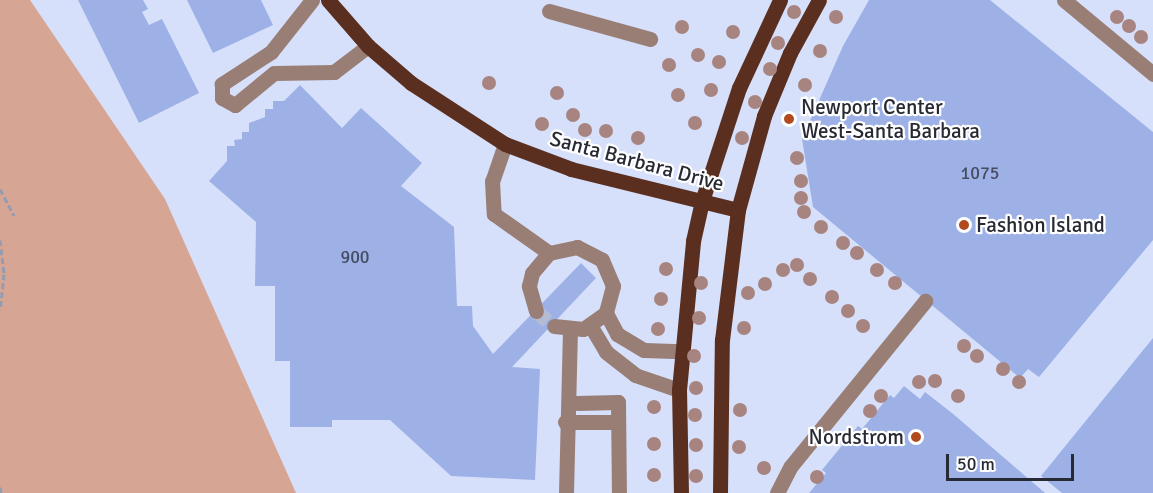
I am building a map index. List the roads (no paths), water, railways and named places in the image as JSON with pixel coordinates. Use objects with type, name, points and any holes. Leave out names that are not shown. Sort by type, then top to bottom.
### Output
[{"type":"main road","name":"Santa Barbara Drive","points":[[328,0],[368,46],[411,83],[505,144],[571,169],[738,210]]},
{"type":"main road","points":[[681,493],[679,390],[693,241],[702,201],[739,88],[780,0]]},
{"type":"main road","points":[[720,493],[722,340],[738,210],[764,117],[790,53],[819,0]]},
{"type":"lane","points":[[312,0],[271,52],[222,84],[222,98],[235,105],[274,73],[334,72],[368,46]]},
{"type":"lane","points":[[1064,0],[1153,74]]},
{"type":"lane","points":[[549,11],[650,39]]},
{"type":"lane","points":[[505,144],[492,181],[494,214],[549,253]]},
{"type":"lane","points":[[536,312],[531,299],[531,280],[539,262],[549,253],[577,247],[602,260],[613,286],[606,313],[590,325],[570,330],[554,326]]},
{"type":"lane","points":[[777,493],[791,466],[925,301]]},
{"type":"lane","points":[[606,313],[617,334],[645,350],[681,351]]},
{"type":"lane","points":[[590,325],[606,352],[635,375],[679,390]]},
{"type":"lane","points":[[566,493],[565,422],[570,330]]},
{"type":"lane","points":[[577,403],[618,402],[619,493]]},
{"type":"lane","points":[[565,422],[618,422]]},
{"type":"tunnel","points":[[536,311],[554,326]]},
{"type":"place","name":"Newport Center West-Santa Barbara","points":[[789,119]]},
{"type":"place","name":"Fashion Island","points":[[964,225]]},
{"type":"place","name":"Nordstrom","points":[[916,437]]}]
